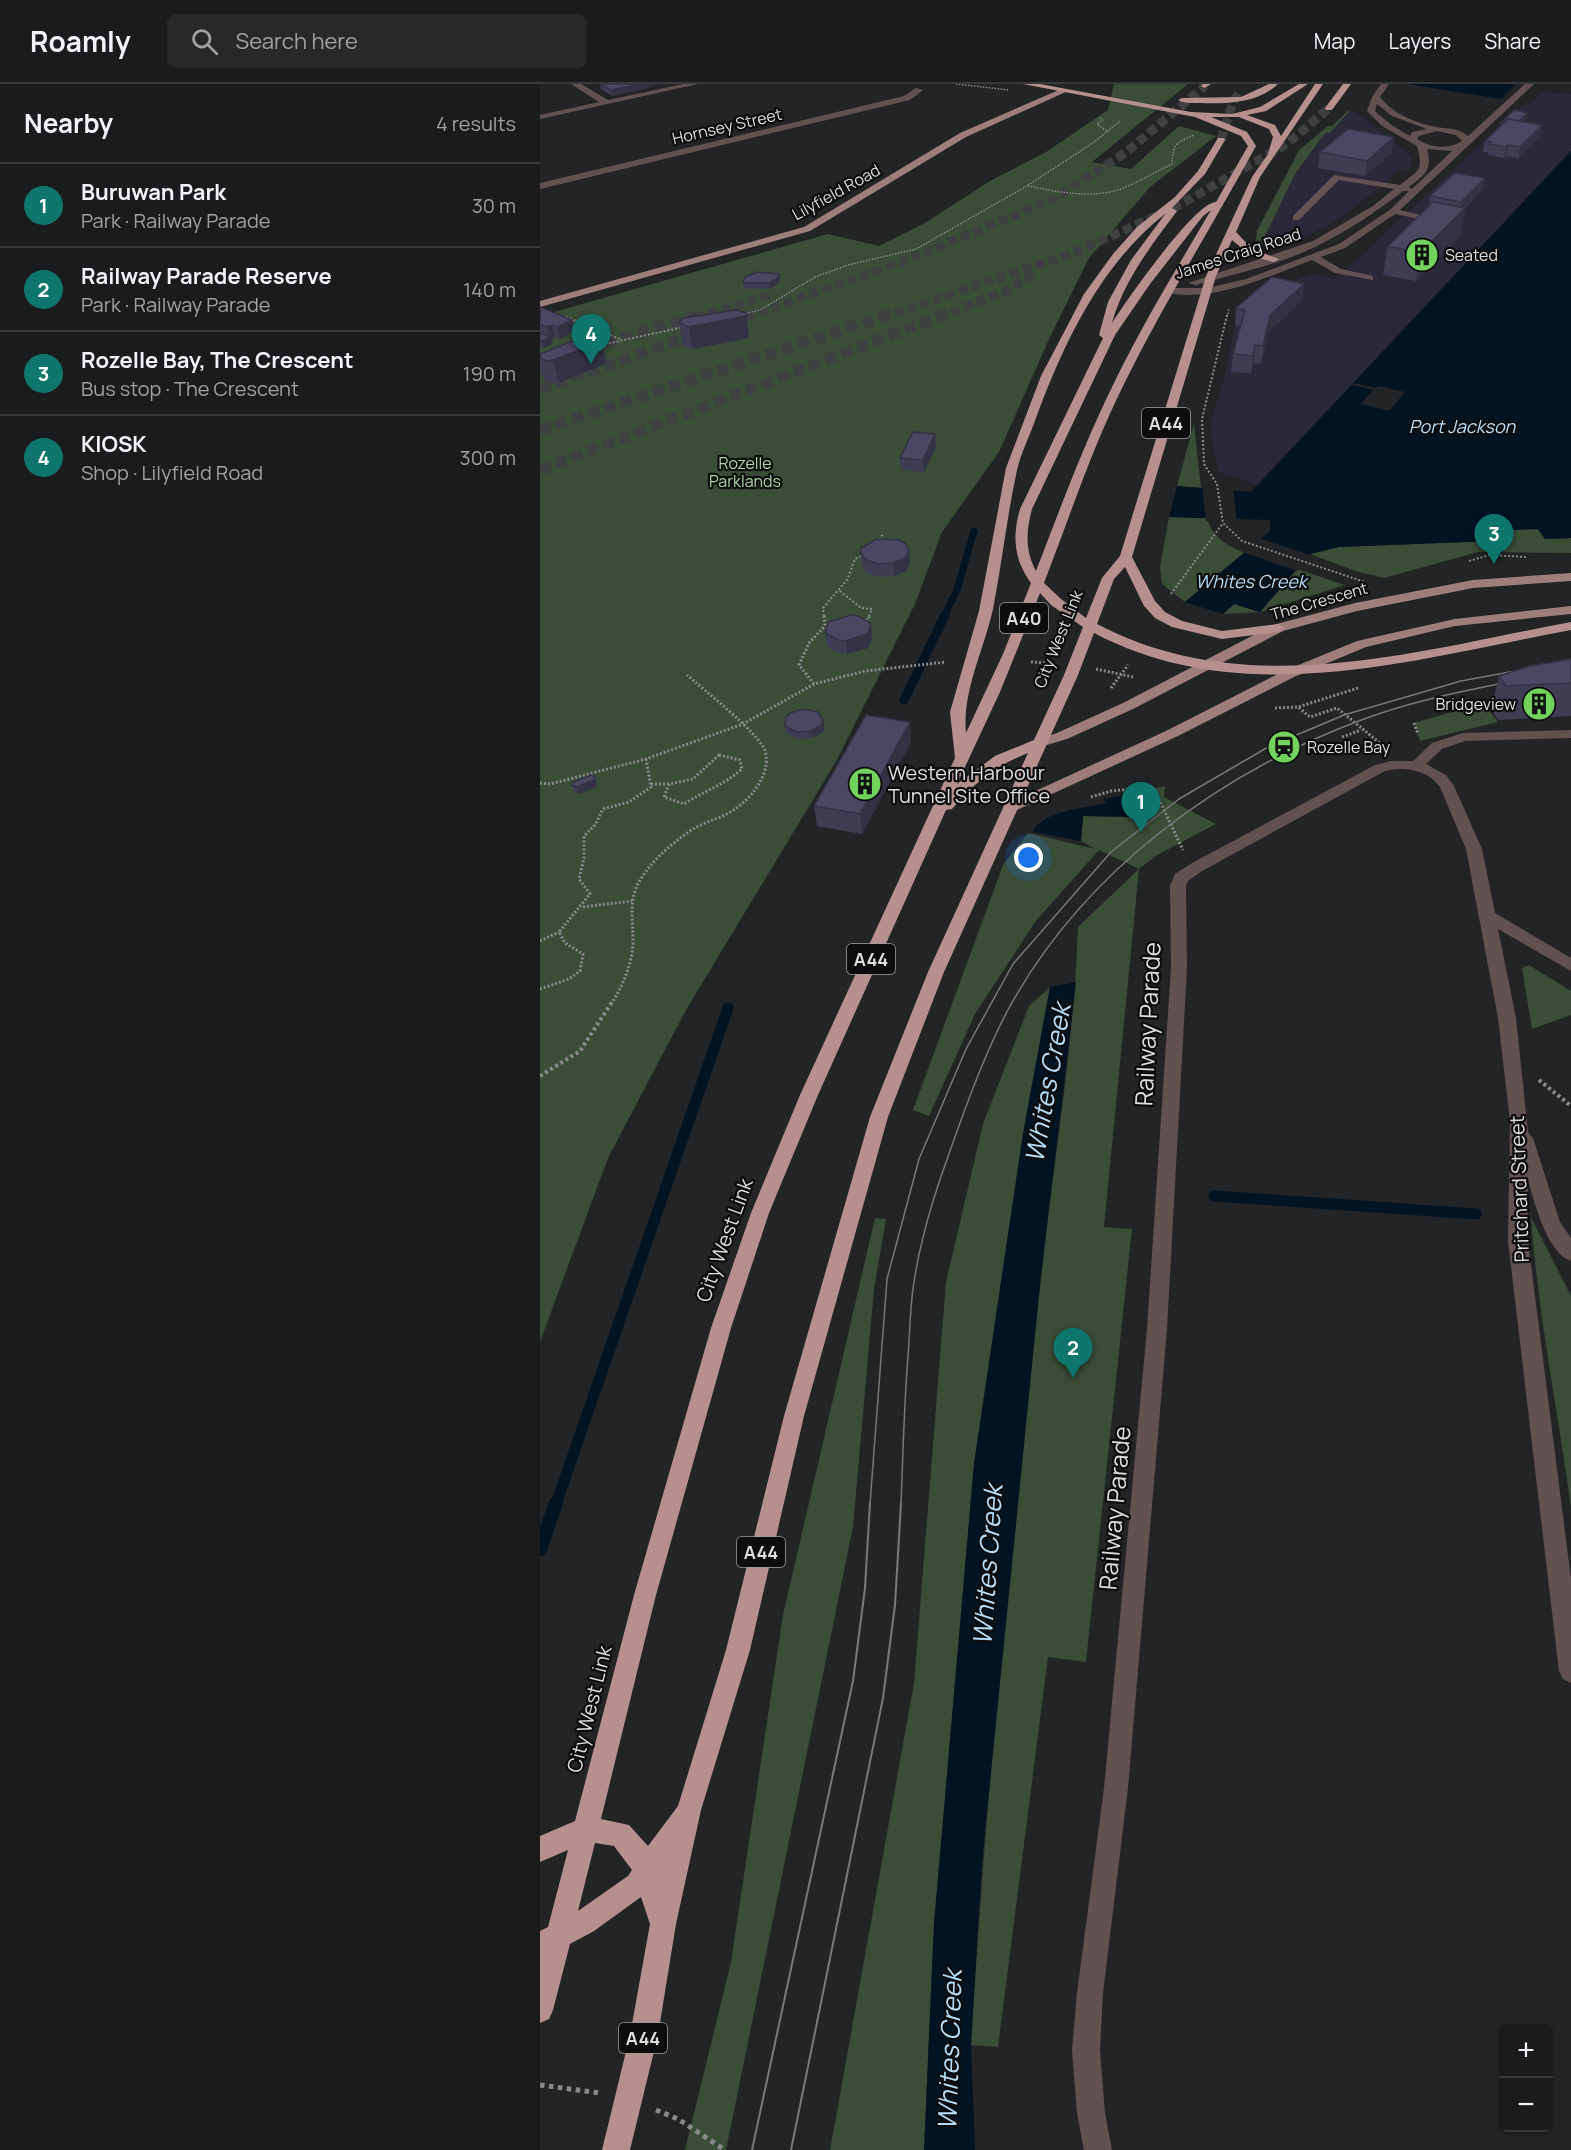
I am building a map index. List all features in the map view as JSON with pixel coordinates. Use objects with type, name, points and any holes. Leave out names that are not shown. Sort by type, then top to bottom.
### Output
[{"type":"highway","points":[[1027,84],[1109,99],[1198,109],[1257,120],[1272,127],[1277,137],[1269,156]]},
{"type":"highway","points":[[1198,109],[1258,95],[1274,84]]},
{"type":"highway","points":[[1241,116],[1278,101],[1304,84]]},
{"type":"highway","points":[[1269,156],[1319,84]]},
{"type":"highway","points":[[1329,108],[1347,84]]},
{"type":"highway","points":[[1136,260],[1148,278],[1170,291],[1252,146],[1250,140],[1238,131],[1182,100],[1172,98]]},
{"type":"highway","points":[[962,759],[957,712],[986,611],[1012,468],[1046,376],[1089,294],[1116,256],[1140,229],[1178,199],[1202,172],[1221,140]]},
{"type":"highway","name":"A44","points":[[1126,557],[1211,276],[1256,177],[1269,156]]},
{"type":"highway","points":[[1223,198],[1200,214],[1148,278],[1100,353],[1026,511],[1021,544],[1026,566],[1044,591],[1066,611],[1106,634],[1180,659],[1238,668],[1289,671],[1328,669],[1373,663],[1571,626]]},
{"type":"highway","points":[[1100,353],[1113,302],[1136,260],[1169,217],[1178,199]]},
{"type":"highway","points":[[1230,232],[1239,246],[1250,254],[1274,259]]},
{"type":"highway","name":"City West Link","points":[[540,2010],[549,1942],[586,1829],[645,1596],[721,1328],[760,1213],[809,1095],[1018,637],[1059,523],[1118,387],[1151,321],[1170,291]]},
{"type":"highway","points":[[1126,557],[1149,603],[1160,615],[1177,624],[1222,635],[1278,628]]},
{"type":"highway","name":"City West Link","points":[[616,2150],[644,2035],[663,1924],[689,1810],[738,1650],[794,1416],[879,1117],[936,972],[1071,675],[1108,578],[1126,557]]},
{"type":"highway","points":[[934,822],[967,782],[1000,759],[1040,743]]},
{"type":"highway","points":[[549,1942],[585,1922],[637,1885],[689,1810]]},
{"type":"highway","points":[[540,1849],[586,1829],[620,1834],[641,1857],[663,1924]]},
{"type":"main road","name":"Lilyfield Road","points":[[540,304],[807,229],[963,135],[1064,91]]},
{"type":"main road","name":"The Crescent","points":[[1040,743],[1062,736],[1128,706],[1278,628],[1355,607],[1433,591],[1485,583],[1571,577]]},
{"type":"main road","points":[[1010,808],[1134,752],[1326,658],[1386,637],[1486,617],[1571,610]]},
{"type":"street","points":[[575,84],[607,103]]},
{"type":"street","points":[[540,117],[694,84]]},
{"type":"street","points":[[1376,97],[1382,107],[1394,115],[1437,129],[1452,131],[1464,136],[1465,143],[1444,148],[1417,142],[1395,132],[1377,119],[1371,111],[1376,97],[1385,84]]},
{"type":"street","name":"James Craig Road","points":[[1170,291],[1207,291],[1248,281],[1315,258],[1361,235],[1394,211],[1530,84]]},
{"type":"street","name":"Hornsey Street","points":[[540,186],[907,98],[919,90]]},
{"type":"street","points":[[1452,131],[1473,128],[1491,121]]},
{"type":"street","points":[[1417,142],[1415,134],[1437,129]]},
{"type":"street","name":"James Craig Road","points":[[1170,291],[1211,276],[1274,259],[1332,235],[1376,208],[1425,166],[1426,162],[1417,142]]},
{"type":"street","points":[[1296,218],[1337,177],[1416,190]]},
{"type":"street","points":[[1394,211],[1427,219]]},
{"type":"street","points":[[1315,258],[1338,271],[1370,278]]},
{"type":"street","points":[[1193,869],[1380,768],[1417,765],[1428,752],[1450,740],[1464,737],[1571,734]]},
{"type":"street","name":"Pritchard Street","points":[[1417,765],[1441,778],[1453,796],[1474,849],[1507,1018],[1519,1121],[1518,1241],[1571,1671]]},
{"type":"street","name":"Railway Parade","points":[[1098,2150],[1091,2113],[1086,2050],[1090,1993],[1116,1788],[1157,1329],[1179,968],[1177,894],[1181,878],[1193,869]]},
{"type":"street","points":[[1487,916],[1571,965]]},
{"type":"street","points":[[1519,1121],[1551,1225],[1571,1253]]},
{"type":"path","points":[[956,84],[1052,97]]},
{"type":"path","points":[[1096,115],[1102,120],[1097,124],[1108,132]]},
{"type":"path","points":[[738,315],[760,310],[817,276],[848,265],[916,249],[1027,186],[1108,132],[1125,116]]},
{"type":"path","points":[[1027,186],[1066,194],[1093,194],[1120,189],[1160,172],[1172,164],[1173,148],[1179,141],[1201,134]]},
{"type":"path","points":[[1230,307],[1202,419],[1204,464],[1216,484],[1223,523],[1242,542],[1306,563]]},
{"type":"path","points":[[559,315],[621,339]]},
{"type":"path","points":[[592,348],[621,339],[684,327]]},
{"type":"path","points":[[1174,600],[1170,593],[1223,523]]},
{"type":"path","points":[[872,550],[884,533]]},
{"type":"path","points":[[814,684],[799,665],[809,643],[825,626],[823,608],[840,591],[852,571],[855,559],[864,555]]},
{"type":"path","points":[[1359,586],[1369,583]]},
{"type":"path","points":[[840,591],[861,608],[872,609],[868,620],[858,622]]},
{"type":"path","points":[[1110,690],[1130,664]]},
{"type":"path","points":[[540,783],[550,784],[646,759],[743,724],[814,684],[865,672]]},
{"type":"path","points":[[540,1076],[580,1051],[621,989],[632,953],[632,901],[638,883],[660,853],[693,829],[732,811],[749,796],[761,780],[766,768],[765,750],[743,724],[687,675]]},
{"type":"path","points":[[1307,715],[1310,717],[1337,708],[1379,744],[1411,746],[1428,752]]},
{"type":"path","points":[[1342,737],[1362,730]]},
{"type":"path","points":[[651,784],[686,782],[698,776],[711,759],[718,754],[731,755],[740,759],[742,769],[731,779],[719,786],[702,791],[684,804],[664,797],[669,784]]},
{"type":"path","points":[[540,941],[559,932],[568,919],[582,907],[590,894],[579,879],[582,870],[584,836],[594,825],[603,809],[628,802],[651,787],[646,759]]},
{"type":"path","points":[[1081,801],[1111,791],[1153,787],[1180,848],[1193,869]]},
{"type":"path","points":[[582,907],[632,901]]},
{"type":"path","points":[[540,988],[568,979],[580,971],[583,954],[566,943],[559,932]]},
{"type":"shaded area","points":[[1543,91],[1571,95],[1571,151],[1258,485],[1218,472],[1210,425],[1224,378],[1239,305],[1313,273],[1336,279],[1523,105],[1528,105]]},
{"type":"shaded area","points":[[1350,111],[1355,112],[1403,148],[1410,156],[1412,163],[1409,168],[1400,170],[1329,225],[1296,241],[1265,237],[1295,174],[1325,133],[1330,133]]},
{"type":"green space","name":"Rozelle Parklands","points":[[1114,84],[1188,84],[1092,162],[1131,169],[1179,126],[1216,136],[1150,187],[1089,258],[1050,337],[999,452],[942,532],[915,604],[837,760],[686,1010],[608,1158],[540,1342],[540,316],[828,234],[879,246],[925,223],[990,181],[1046,152],[1108,110]]},
{"type":"green space","points":[[1350,111],[1330,133],[1325,133],[1295,174],[1265,236],[1296,241],[1278,247],[1260,245],[1256,240],[1257,231],[1299,150]]},
{"type":"green space","points":[[1194,424],[1201,488],[1177,486]]},
{"type":"green space","points":[[1169,517],[1207,518],[1217,536],[1245,553],[1185,602],[1162,584],[1160,567]]},
{"type":"green space","points":[[1538,529],[1545,539],[1571,538],[1571,553],[1478,552],[1384,578],[1355,571],[1310,554],[1339,547],[1490,541],[1486,531]]},
{"type":"green space","points":[[1297,569],[1345,585],[1260,612]]},
{"type":"green space","points":[[1234,604],[1260,612],[1223,614]]},
{"type":"green space","points":[[1488,709],[1498,722],[1420,741],[1414,723],[1459,710]]},
{"type":"green space","points":[[1165,786],[1164,797],[1216,824],[1157,855],[1139,869],[1099,850],[1035,922],[975,1014],[929,1116],[913,1110],[1003,865],[1028,833],[1095,849],[1081,841],[1083,816],[1133,817],[1136,793]]},
{"type":"green space","points":[[1139,869],[1104,1227],[1132,1229],[1086,1662],[1048,1657],[998,2047],[971,2045],[984,1855],[1009,1571],[1039,1286],[1068,1062],[1078,927]]},
{"type":"green space","points":[[1529,965],[1571,991],[1571,1015],[1532,1029],[1522,968]]},
{"type":"green space","points":[[1050,987],[1023,1134],[974,1464],[934,1924],[924,2150],[830,2150],[914,1683],[946,1282],[983,1124],[1029,1006]]},
{"type":"green space","points":[[1531,1217],[1571,1296],[1571,1508],[1543,1327]]},
{"type":"green space","points":[[875,1218],[886,1219],[874,1289],[853,1527],[726,2150],[685,2150],[731,1962],[783,1615]]},
{"type":"water","points":[[1408,84],[1509,84],[1515,85],[1501,99]]},
{"type":"water","name":"Port Jackson","points":[[1571,151],[1571,538],[1545,539],[1538,529],[1487,531],[1491,541],[1339,547],[1310,554],[1260,612],[1234,604],[1223,614],[1185,602],[1270,531],[1270,520],[1169,517],[1177,486],[1251,492]]},
{"type":"water","points":[[1136,793],[1133,817],[1083,816],[1081,841],[1033,832],[1037,825],[1054,815],[1107,803],[1103,799]]},
{"type":"water","name":"Whites Creek","points":[[1076,982],[1040,1286],[982,1862],[971,2045],[975,2150],[924,2150],[934,1924],[974,1464],[1023,1134],[1050,987]]},
{"type":"pier","points":[[1354,383],[1405,392],[1389,411],[1361,404],[1373,390],[1352,385]]},
{"type":"pier","points":[[1202,485],[1233,488],[1237,522],[1206,521]]},
{"type":"pier","points":[[1259,538],[1313,556],[1297,571],[1242,552]]},
{"type":"building","points":[[600,84],[641,84],[611,90]]},
{"type":"building","points":[[1514,110],[1527,113],[1519,121],[1508,119],[1501,123]]},
{"type":"building","points":[[1508,119],[1542,125],[1520,147],[1508,145],[1506,147],[1485,141]]},
{"type":"building","points":[[1348,129],[1394,137],[1367,161],[1320,152]]},
{"type":"building","points":[[1455,173],[1485,178],[1461,202],[1430,196]]},
{"type":"building","points":[[1433,202],[1465,208],[1420,253],[1388,246]]},
{"type":"building","points":[[757,272],[779,274],[777,279],[769,283],[743,283],[745,277]]},
{"type":"building","points":[[1272,277],[1304,284],[1270,315],[1263,346],[1255,345],[1253,356],[1233,354],[1245,310],[1236,308]]},
{"type":"building","points":[[540,307],[572,320],[557,327],[540,325]]},
{"type":"building","points":[[736,310],[746,313],[746,316],[689,327],[679,323],[683,318]]},
{"type":"building","points":[[540,333],[551,337],[540,341]]},
{"type":"building","points":[[585,336],[601,339],[598,343],[553,360],[546,361],[540,358],[540,354]]},
{"type":"building","points":[[913,432],[935,434],[923,460],[900,458]]},
{"type":"building","points":[[877,539],[899,540],[905,543],[909,550],[905,558],[893,563],[877,564],[865,559],[860,552],[861,548]]},
{"type":"building","points":[[850,615],[858,616],[869,622],[871,626],[867,634],[846,641],[838,640],[827,634],[825,630],[829,622]]},
{"type":"building","points":[[1571,659],[1571,683],[1506,686],[1499,676],[1530,666]]},
{"type":"building","points":[[804,709],[818,712],[823,720],[822,725],[811,731],[796,732],[785,726],[786,717],[790,713]]},
{"type":"building","points":[[866,715],[910,722],[860,814],[814,806]]},
{"type":"building","points":[[591,775],[595,777],[594,780],[577,787],[572,785],[573,782]]},
{"type":"waterway","points":[[944,616],[957,590],[974,531]]},
{"type":"waterway","points":[[904,700],[945,615]]},
{"type":"waterway","points":[[556,1504],[728,1008]]},
{"type":"waterway","points":[[1214,1196],[1476,1214]]},
{"type":"waterway","points":[[540,1549],[556,1503]]},
{"type":"tunnel","points":[[746,317],[902,262],[1054,199],[1125,153],[1205,86]]},
{"type":"tunnel","points":[[1221,140],[1232,105],[1240,90]]},
{"type":"tunnel","points":[[882,317],[1068,255],[1172,209],[1287,144],[1329,108]]},
{"type":"tunnel","points":[[939,317],[1006,291],[1033,275]]},
{"type":"tunnel","points":[[696,317],[775,294]]},
{"type":"tunnel","points":[[540,361],[701,315]]},
{"type":"tunnel","points":[[540,389],[751,315]]},
{"type":"tunnel","points":[[540,430],[887,315]]},
{"type":"tunnel","points":[[540,470],[943,315]]},
{"type":"tram line","points":[[870,1504],[887,1279],[919,1159],[966,1049],[1013,964],[1111,852],[1179,799],[1268,747],[1344,715],[1461,681],[1532,668]]},
{"type":"tram line","points":[[901,1504],[911,1309],[922,1242],[946,1162],[982,1065],[1009,1008],[1040,958],[1076,912],[1116,870],[1161,832],[1208,798],[1258,767],[1310,741],[1364,719],[1438,697],[1513,681]]},
{"type":"tram line","points":[[752,2150],[853,1681],[865,1588],[870,1503]]},
{"type":"tram line","points":[[791,2150],[883,1698],[895,1605],[901,1503]]},
{"type":"place","name":"Seated","points":[[1422,255]]},
{"type":"place","name":"KIOSK","points":[[591,364]]},
{"type":"place","name":"Rozelle Bay, The Crescent","points":[[1494,564]]},
{"type":"place","name":"Bridgeview","points":[[1539,704]]},
{"type":"place","name":"Rozelle Bay","points":[[1284,747]]},
{"type":"place","name":"Western Harbour Tunnel Site Office","points":[[865,784]]},
{"type":"place","name":"Buruwan Park","points":[[1141,832]]},
{"type":"place","name":"Railway Parade Reserve","points":[[1073,1378]]}]
